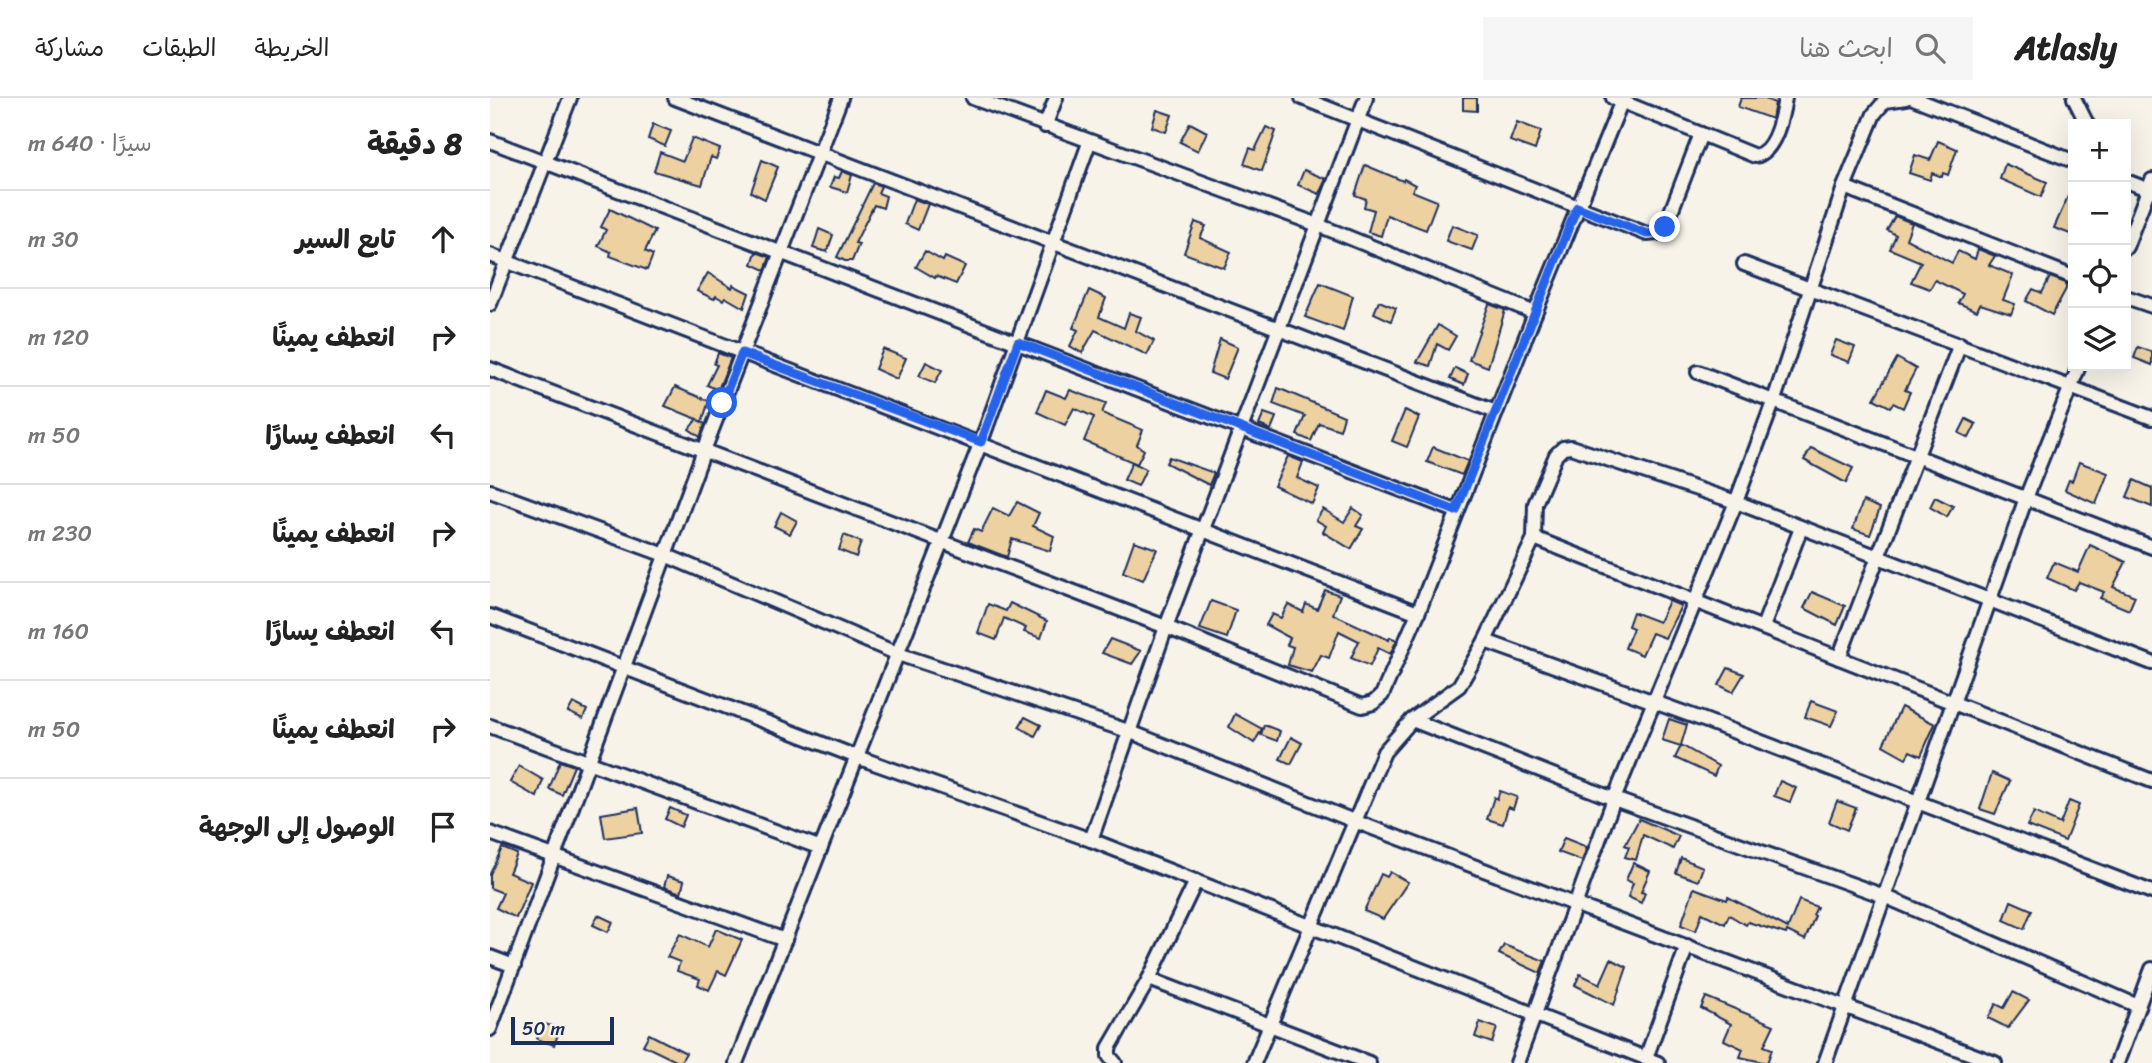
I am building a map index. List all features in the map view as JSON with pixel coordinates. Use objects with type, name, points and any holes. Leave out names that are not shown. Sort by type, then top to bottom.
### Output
[{"type":"street","points":[[490,304],[570,98]]},
{"type":"street","points":[[675,98],[1496,412]]},
{"type":"street","points":[[490,1028],[626,667],[703,453],[817,153],[841,98]]},
{"type":"street","points":[[972,98],[1318,225],[1535,313]]},
{"type":"street","points":[[1045,126],[1056,98]]},
{"type":"street","points":[[1302,98],[1647,234],[1657,233],[1665,227],[1701,134]]},
{"type":"street","points":[[1091,839],[1166,627],[1366,98]]},
{"type":"street","points":[[490,369],[703,453],[1166,627],[1362,706],[1373,703],[1382,695],[1419,614],[1456,511],[1620,99],[1755,156],[1763,154],[1770,147],[1785,98]]},
{"type":"street","points":[[1517,1063],[1614,799],[1736,502],[1774,400],[1844,187],[1874,114],[1885,101],[1906,98]]},
{"type":"street","points":[[1913,98],[2068,159]]},
{"type":"street","points":[[2074,98],[2084,119]]},
{"type":"street","points":[[490,141],[1456,511]]},
{"type":"street","points":[[736,1063],[981,442],[1089,143]]},
{"type":"street","points":[[2127,245],[2151,187],[2130,182]]},
{"type":"street","points":[[1844,187],[2068,275]]},
{"type":"street","points":[[490,255],[981,442],[1419,614]]},
{"type":"street","points":[[1744,264],[2152,418]]},
{"type":"street","points":[[2131,299],[2152,306]]},
{"type":"street","points":[[1839,658],[1960,344]]},
{"type":"street","points":[[1825,1063],[1989,598],[2077,371]]},
{"type":"street","points":[[1698,372],[2152,547]]},
{"type":"street","points":[[1254,1063],[1384,752],[1412,720],[1456,690],[1485,641],[1534,538],[1535,504],[1556,455],[1563,448],[1571,447],[1736,502],[2152,663]]},
{"type":"street","points":[[490,491],[665,555],[898,654],[1128,731],[1354,821],[1995,1063]]},
{"type":"street","points":[[1763,627],[1801,528]]},
{"type":"street","points":[[1534,538],[2152,781]]},
{"type":"street","points":[[490,616],[858,757],[1091,839],[1652,1061],[1687,946]]},
{"type":"street","points":[[1485,641],[1917,800],[2152,892]]},
{"type":"street","points":[[1412,720],[1614,799],[1884,896],[2138,1006]]},
{"type":"street","points":[[490,726],[821,848]]},
{"type":"street","points":[[490,833],[554,859],[785,940]]},
{"type":"street","points":[[1115,1063],[1109,1056],[1109,1048],[1149,979],[1196,881]]},
{"type":"street","points":[[490,957],[514,966]]},
{"type":"street","points":[[2117,1063],[2152,969]]},
{"type":"street","points":[[1149,979],[1369,1063]]},
{"type":"building","points":[[1463,98],[1477,98],[1477,111],[1463,110]]},
{"type":"building","points":[[1741,98],[1763,98],[1775,103],[1772,119],[1738,107]]},
{"type":"building","points":[[1157,110],[1172,115],[1166,132],[1152,127]]},
{"type":"building","points":[[1517,122],[1541,131],[1535,150],[1510,141]]},
{"type":"building","points":[[1190,123],[1207,132],[1198,151],[1180,142]]},
{"type":"building","points":[[653,124],[671,131],[665,146],[648,139]]},
{"type":"building","points":[[1266,127],[1276,131],[1262,171],[1244,164],[1250,148],[1255,150]]},
{"type":"building","points":[[692,138],[720,149],[716,159],[711,157],[702,185],[654,171],[660,152],[683,161]]},
{"type":"building","points":[[1938,141],[1957,149],[1948,175],[1943,173],[1942,177],[1932,173],[1930,180],[1909,173],[1915,155],[1930,160]]},
{"type":"building","points":[[762,160],[778,167],[765,199],[751,192]]},
{"type":"building","points":[[2005,164],[2047,182],[2041,197],[2000,179]]},
{"type":"building","points":[[1365,165],[1403,181],[1404,179],[1415,185],[1412,191],[1437,201],[1426,230],[1387,215],[1381,236],[1368,232],[1374,210],[1364,207],[1366,199],[1355,195]]},
{"type":"building","points":[[1304,170],[1326,179],[1319,194],[1298,185]]},
{"type":"building","points":[[842,171],[852,175],[847,192],[830,187],[834,177],[839,178]]},
{"type":"building","points":[[873,183],[881,186],[878,193],[886,196],[883,208],[874,205],[855,243],[859,244],[852,261],[845,261],[837,257]]},
{"type":"building","points":[[2068,196],[2068,233],[2054,228]]},
{"type":"building","points":[[914,199],[928,204],[918,230],[905,224]]},
{"type":"building","points":[[610,209],[655,231],[645,251],[653,255],[647,270],[610,256],[611,252],[598,246],[606,230],[601,227]]},
{"type":"building","points":[[1895,216],[1912,223],[1906,239],[1952,263],[1958,251],[1975,259],[1978,249],[1995,256],[1989,265],[2013,275],[2003,300],[2015,304],[2011,314],[1980,304],[1977,311],[1958,303],[1963,294],[1935,280],[1930,289],[1911,282],[1921,262],[1890,249],[1896,235],[1887,230]]},
{"type":"building","points":[[1195,222],[1206,226],[1200,238],[1231,252],[1224,268],[1184,253]]},
{"type":"building","points":[[1452,225],[1478,235],[1472,250],[1446,241]]},
{"type":"building","points":[[819,229],[833,235],[827,252],[813,248]]},
{"type":"building","points":[[925,251],[943,261],[945,257],[965,266],[956,284],[936,276],[935,278],[916,267]]},
{"type":"building","points":[[756,252],[770,257],[765,270],[752,264]]},
{"type":"building","points":[[708,273],[732,288],[733,285],[749,293],[744,308],[725,297],[723,300],[716,296],[714,299],[697,291]]},
{"type":"building","points":[[2050,277],[2066,283],[2066,289],[2052,315],[2026,301],[2033,289],[2042,293]]},
{"type":"building","points":[[1320,283],[1353,296],[1343,331],[1305,317]]},
{"type":"building","points":[[1089,290],[1106,298],[1099,317],[1124,328],[1129,313],[1141,317],[1136,331],[1154,341],[1147,355],[1095,330],[1082,353],[1070,346],[1078,330],[1073,328]]},
{"type":"building","points":[[1379,301],[1396,308],[1391,321],[1374,313]]},
{"type":"building","points":[[1489,304],[1505,310],[1488,367],[1469,360]]},
{"type":"building","points":[[1438,325],[1456,336],[1448,350],[1437,344],[1430,366],[1417,362]]},
{"type":"building","points":[[1220,339],[1238,347],[1225,379],[1210,373]]},
{"type":"building","points":[[1836,340],[1855,347],[1849,362],[1830,355]]},
{"type":"building","points":[[2138,347],[2152,352],[2152,365],[2134,358]]},
{"type":"building","points":[[883,349],[906,358],[897,379],[875,369]]},
{"type":"building","points":[[718,353],[731,358],[718,390],[707,385],[717,365],[714,364]]},
{"type":"building","points":[[1897,358],[1916,369],[1905,390],[1910,392],[1903,408],[1893,403],[1890,407],[1874,399]]},
{"type":"building","points":[[926,362],[942,370],[935,383],[919,376]]},
{"type":"building","points":[[1455,368],[1468,374],[1464,385],[1450,379]]},
{"type":"building","points":[[675,387],[709,401],[702,422],[698,420],[705,424],[700,437],[689,429],[697,419],[665,406]]},
{"type":"building","points":[[1278,388],[1344,416],[1340,430],[1319,423],[1311,441],[1297,435],[1305,416],[1273,404]]},
{"type":"building","points":[[1046,390],[1066,398],[1070,390],[1106,403],[1102,413],[1143,430],[1137,445],[1144,450],[1137,464],[1084,441],[1094,417],[1074,408],[1065,425],[1037,412]]},
{"type":"building","points":[[1405,410],[1419,417],[1407,447],[1392,441]]},
{"type":"building","points":[[1264,413],[1276,417],[1271,430],[1259,425]]},
{"type":"building","points":[[1966,419],[1976,424],[1969,438],[1959,433]]},
{"type":"building","points":[[1433,447],[1468,461],[1462,475],[1427,462]]},
{"type":"building","points":[[1811,448],[1853,468],[1846,483],[1804,460]]},
{"type":"building","points":[[1288,456],[1303,462],[1297,478],[1319,488],[1312,504],[1274,486]]},
{"type":"building","points":[[1169,457],[1214,473],[1209,485],[1166,463]]},
{"type":"building","points":[[1132,462],[1146,469],[1138,486],[1124,480]]},
{"type":"building","points":[[2079,462],[2108,473],[2096,504],[2065,490],[2069,480],[2072,481]]},
{"type":"building","points":[[2134,480],[2152,488],[2152,507],[2127,497]]},
{"type":"building","points":[[1935,497],[1953,506],[1947,517],[1930,507]]},
{"type":"building","points":[[1863,501],[1880,508],[1870,535],[1853,529]]},
{"type":"building","points":[[1017,502],[1039,513],[1033,526],[1054,536],[1050,551],[1012,539],[1007,557],[968,542],[974,529],[981,532],[993,508],[1009,516]]},
{"type":"building","points":[[1353,508],[1363,515],[1356,526],[1363,529],[1351,549],[1323,532],[1326,526],[1316,520],[1323,509],[1344,522]]},
{"type":"building","points":[[781,512],[797,521],[790,534],[774,526]]},
{"type":"building","points":[[844,535],[861,542],[856,557],[839,550]]},
{"type":"building","points":[[1134,541],[1157,549],[1143,580],[1123,572]]},
{"type":"building","points":[[2090,545],[2126,562],[2113,587],[2135,596],[2129,610],[2100,598],[2104,592],[2079,582],[2074,590],[2047,578],[2054,562],[2078,572]]},
{"type":"building","points":[[1325,590],[1340,595],[1333,614],[1389,640],[1390,637],[1397,640],[1390,654],[1378,648],[1370,666],[1351,658],[1359,641],[1339,631],[1329,658],[1321,655],[1312,672],[1288,665],[1293,647],[1287,645],[1290,638],[1266,625],[1272,614],[1281,618],[1288,604],[1303,612],[1306,604],[1317,609]]},
{"type":"building","points":[[1812,592],[1845,606],[1837,625],[1804,608]]},
{"type":"building","points":[[1211,601],[1236,610],[1227,638],[1200,629]]},
{"type":"building","points":[[1669,601],[1681,606],[1665,638],[1652,633],[1642,655],[1625,648],[1633,628],[1628,626],[1633,612],[1659,622]]},
{"type":"building","points":[[1010,603],[1047,621],[1041,638],[1024,632],[1026,628],[1004,618],[996,640],[978,633],[988,604],[1006,611]]},
{"type":"building","points":[[1110,639],[1141,651],[1132,664],[1102,653]]},
{"type":"building","points":[[1728,668],[1744,674],[1733,692],[1719,685]]},
{"type":"building","points":[[1811,701],[1838,711],[1831,726],[1805,717]]},
{"type":"building","points":[[573,703],[587,710],[583,719],[568,712]]},
{"type":"building","points":[[1901,707],[1935,724],[1921,756],[1910,751],[1906,758],[1883,745]]},
{"type":"building","points":[[1235,714],[1262,729],[1254,743],[1229,727]]},
{"type":"building","points":[[1025,717],[1041,725],[1035,736],[1019,727]]},
{"type":"building","points":[[1669,719],[1687,725],[1681,745],[1718,766],[1714,776],[1675,758],[1681,746],[1662,740]]},
{"type":"building","points":[[1264,725],[1280,731],[1277,741],[1261,735]]},
{"type":"building","points":[[1291,737],[1302,743],[1291,764],[1280,759]]},
{"type":"building","points":[[560,761],[574,766],[562,795],[549,789]]},
{"type":"building","points":[[519,766],[543,780],[537,797],[510,782]]},
{"type":"building","points":[[1992,773],[2010,781],[1995,814],[1980,809]]},
{"type":"building","points":[[1780,781],[1796,788],[1790,802],[1774,796]]},
{"type":"building","points":[[1500,791],[1517,797],[1513,809],[1508,807],[1503,824],[1487,819],[1494,797],[1497,799]]},
{"type":"building","points":[[1837,801],[1856,808],[1847,830],[1829,822]]},
{"type":"building","points":[[2069,801],[2079,805],[2065,841],[2027,826],[2034,812],[2060,824]]},
{"type":"building","points":[[638,808],[642,833],[605,838],[601,814]]},
{"type":"building","points":[[670,808],[686,815],[681,827],[665,819]]},
{"type":"building","points":[[1639,819],[1679,836],[1673,849],[1643,835],[1636,860],[1625,857],[1629,847],[1625,845]]},
{"type":"building","points":[[1564,838],[1587,847],[1582,861],[1558,852]]},
{"type":"building","points":[[502,848],[517,854],[509,873],[531,882],[516,918],[496,908],[503,893],[490,888],[490,874]]},
{"type":"building","points":[[1681,858],[1703,867],[1698,881],[1676,873]]},
{"type":"building","points":[[1633,863],[1650,871],[1641,892],[1645,893],[1641,903],[1628,897],[1633,883],[1626,880]]},
{"type":"building","points":[[1390,872],[1408,882],[1383,919],[1364,911],[1381,874],[1387,877]]},
{"type":"building","points":[[667,876],[684,881],[681,893],[664,887]]},
{"type":"building","points":[[1694,888],[1727,900],[1728,897],[1788,928],[1799,900],[1817,907],[1805,940],[1787,931],[1786,934],[1748,922],[1746,925],[1729,915],[1725,924],[1702,913],[1696,931],[1681,925]]},
{"type":"building","points":[[2011,901],[2032,910],[2024,929],[2004,920]]},
{"type":"building","points":[[598,915],[613,922],[608,932],[593,925]]},
{"type":"building","points":[[716,929],[742,940],[726,975],[718,971],[709,990],[698,985],[700,979],[677,971],[680,962],[667,957],[680,934],[708,947]]},
{"type":"building","points":[[1504,945],[1545,961],[1540,973],[1499,954]]},
{"type":"building","points":[[1611,959],[1627,967],[1614,1005],[1575,985],[1580,974],[1600,984]]},
{"type":"building","points":[[2013,992],[2029,1000],[2008,1028],[1988,1018],[1996,1004],[2004,1008]]},
{"type":"building","points":[[1706,997],[1774,1025],[1764,1046],[1772,1049],[1767,1063],[1740,1057],[1743,1049],[1724,1040],[1731,1024],[1701,1008]]},
{"type":"building","points":[[1480,1022],[1497,1028],[1492,1043],[1475,1037]]},
{"type":"building","points":[[542,1023],[560,1029],[554,1045],[537,1039]]},
{"type":"building","points":[[649,1034],[686,1053],[680,1063],[643,1045]]},
{"type":"route","points":[[722,403],[742,353],[981,442],[1018,342],[1456,511],[1577,207],[1647,234],[1657,233],[1665,227]]}]
